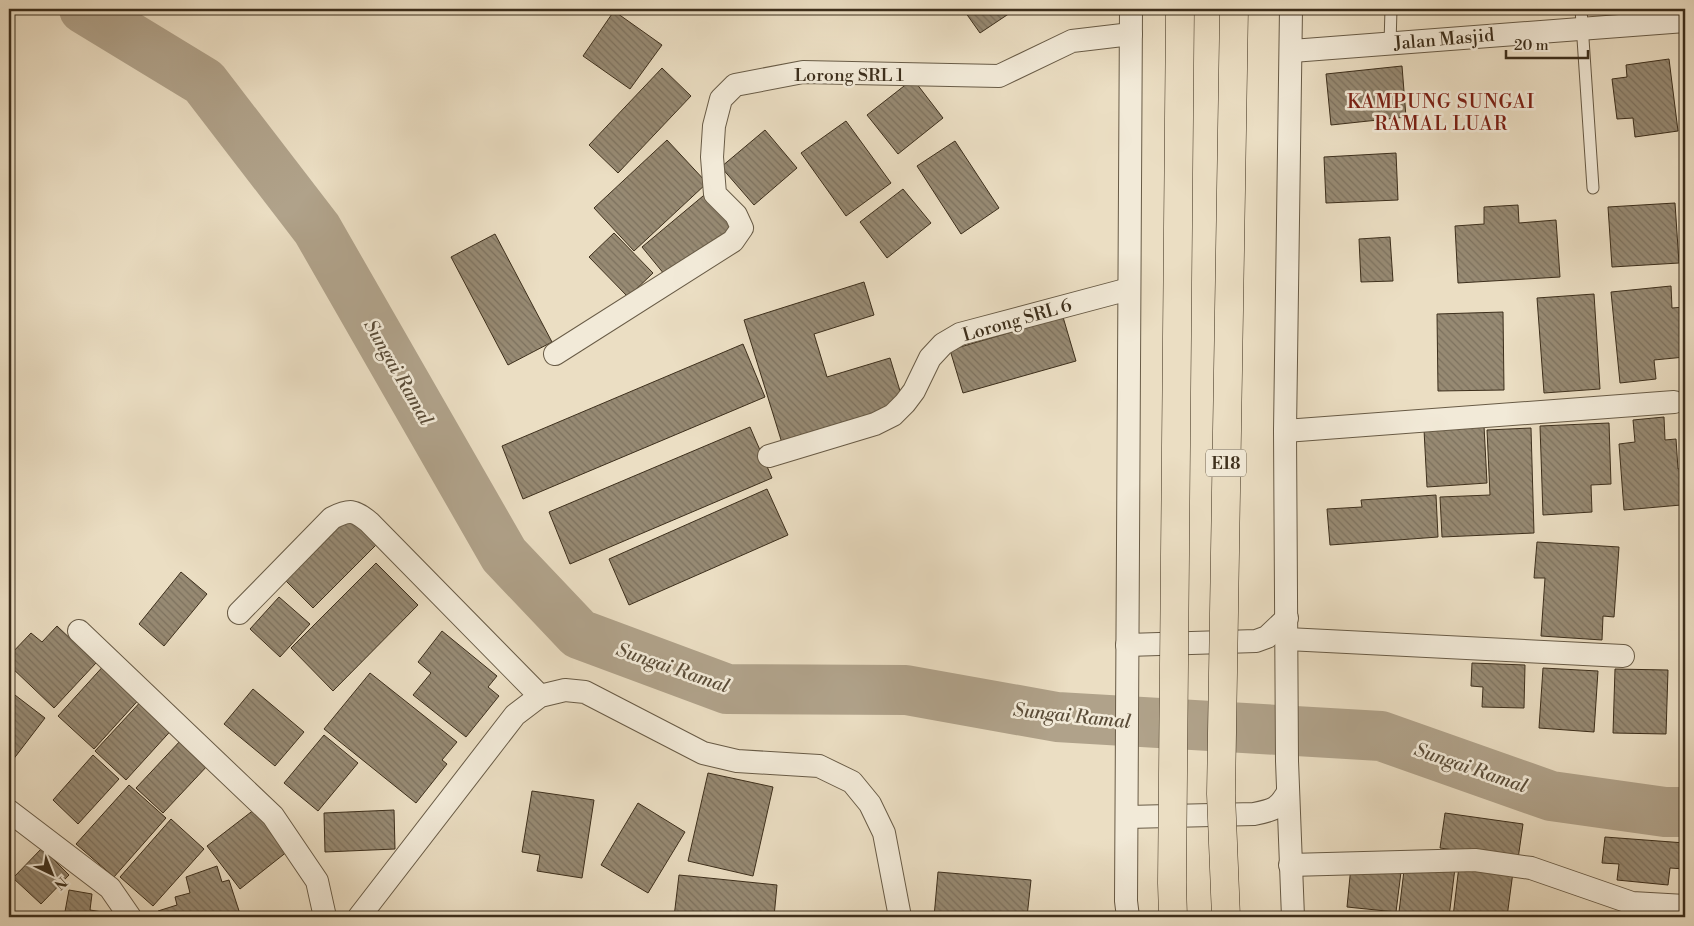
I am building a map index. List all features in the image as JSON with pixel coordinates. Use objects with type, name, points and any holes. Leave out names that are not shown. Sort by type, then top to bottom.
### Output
[{"type":"highway","points":[[1174,917],[1172,883],[1180,9]]},
{"type":"highway","name":"E18","points":[[1226,917],[1221,794],[1234,9]]},
{"type":"street","points":[[1128,917],[1126,901],[1131,9]]},
{"type":"street","points":[[1291,9],[1292,50],[1285,431],[1287,761],[1293,917]]},
{"type":"street","name":"Jalan Masjid","points":[[1292,50],[1390,44],[1582,18],[1685,21]]},
{"type":"street","name":"Lorong SRL 1","points":[[555,354],[732,241],[742,228],[736,215],[715,194],[712,157],[714,126],[721,99],[735,85],[803,72],[999,76],[1072,41],[1131,34]]},
{"type":"street","name":"Lorong SRL 6","points":[[770,456],[874,424],[893,415],[914,391],[930,358],[943,344],[960,334],[1129,289]]},
{"type":"street","points":[[1285,431],[1674,402]]},
{"type":"street","points":[[238,613],[332,518],[345,512],[358,513],[540,696]]},
{"type":"street","points":[[1128,645],[1256,641],[1287,628],[1623,656]]},
{"type":"street","points":[[79,631],[273,816],[317,881],[324,917]]},
{"type":"street","points":[[1256,641],[1267,648],[1287,671]]},
{"type":"street","points":[[359,917],[515,715],[540,696],[565,690],[586,692],[703,753],[737,761],[819,766],[852,782],[870,804],[884,832],[900,917]]},
{"type":"street","points":[[1127,817],[1254,814],[1273,810],[1281,804],[1288,792]]},
{"type":"street","points":[[9,811],[110,888],[130,917]]},
{"type":"street","points":[[1254,814],[1273,819],[1289,837]]},
{"type":"street","points":[[1290,865],[1475,860],[1532,868],[1632,903],[1685,906]]},
{"type":"lane","points":[[1390,44],[1391,9]]},
{"type":"lane","points":[[1582,18],[1593,188]]},
{"type":"building","points":[[963,9],[1016,9],[980,33]]},
{"type":"building","points":[[614,11],[662,45],[630,89],[583,56]]},
{"type":"building","points":[[1669,59],[1678,131],[1635,137],[1633,118],[1617,119],[1612,79],[1627,77],[1626,65]]},
{"type":"building","points":[[1402,66],[1406,117],[1331,125],[1326,74]]},
{"type":"building","points":[[662,68],[691,96],[618,173],[589,145]]},
{"type":"building","points":[[913,79],[943,118],[898,154],[867,115]]},
{"type":"building","points":[[846,121],[891,183],[846,216],[801,153]]},
{"type":"building","points":[[765,130],[797,168],[754,205],[721,167]]},
{"type":"building","points":[[667,140],[707,183],[634,251],[594,208]]},
{"type":"building","points":[[955,141],[999,208],[961,234],[917,166]]},
{"type":"building","points":[[1396,153],[1398,200],[1326,203],[1324,157]]},
{"type":"building","points":[[903,189],[931,223],[887,258],[860,222]]},
{"type":"building","points":[[709,191],[736,224],[669,280],[642,247]]},
{"type":"building","points":[[1675,203],[1679,263],[1612,267],[1608,207]]},
{"type":"building","points":[[1518,205],[1519,223],[1556,220],[1560,277],[1458,283],[1455,226],[1484,224],[1484,207]]},
{"type":"building","points":[[614,233],[653,273],[628,297],[589,257]]},
{"type":"building","points":[[495,234],[552,342],[508,365],[451,257]]},
{"type":"building","points":[[1390,237],[1393,281],[1361,282],[1359,239]]},
{"type":"building","points":[[864,282],[874,315],[814,334],[827,377],[890,358],[904,404],[782,443],[744,320]]},
{"type":"building","points":[[1671,286],[1672,308],[1685,307],[1685,357],[1654,360],[1656,379],[1620,383],[1611,292]]},
{"type":"building","points":[[1594,294],[1600,389],[1544,393],[1537,298]]},
{"type":"building","points":[[1503,312],[1504,390],[1438,391],[1437,314]]},
{"type":"building","points":[[1063,317],[1076,361],[963,393],[950,350]]},
{"type":"building","points":[[743,344],[765,397],[523,499],[502,446]]},
{"type":"building","points":[[1664,417],[1665,440],[1676,439],[1678,469],[1685,468],[1685,495],[1680,495],[1681,505],[1624,510],[1619,444],[1635,442],[1633,420]]},
{"type":"building","points":[[1609,423],[1611,484],[1591,485],[1592,512],[1543,515],[1540,426]]},
{"type":"building","points":[[1484,426],[1487,483],[1427,487],[1424,430]]},
{"type":"building","points":[[750,427],[772,478],[570,564],[549,512]]},
{"type":"building","points":[[1531,428],[1534,533],[1442,537],[1440,497],[1490,495],[1487,430]]},
{"type":"building","points":[[767,489],[788,535],[629,605],[609,559]]},
{"type":"building","points":[[1436,495],[1438,537],[1330,545],[1327,509],[1362,507],[1361,500]]},
{"type":"building","points":[[350,516],[378,543],[313,608],[286,581]]},
{"type":"building","points":[[1537,542],[1619,547],[1614,617],[1603,616],[1602,640],[1541,636],[1545,578],[1534,578]]},
{"type":"building","points":[[376,563],[418,605],[333,691],[291,648]]},
{"type":"building","points":[[181,572],[207,594],[164,646],[139,624]]},
{"type":"building","points":[[279,597],[310,624],[280,657],[250,629]]},
{"type":"building","points":[[57,626],[96,663],[54,708],[9,665],[9,656],[31,633],[42,642]]},
{"type":"building","points":[[442,631],[497,676],[488,687],[499,696],[466,737],[413,695],[431,673],[418,662]]},
{"type":"building","points":[[107,662],[143,695],[94,749],[58,716]]},
{"type":"building","points":[[1472,663],[1525,665],[1524,708],[1482,707],[1483,687],[1471,686]]},
{"type":"building","points":[[1543,668],[1598,671],[1594,732],[1539,728]]},
{"type":"building","points":[[1615,669],[1668,670],[1666,734],[1613,733]]},
{"type":"building","points":[[370,673],[457,742],[442,760],[447,764],[416,803],[324,729]]},
{"type":"building","points":[[253,689],[304,732],[275,766],[224,724]]},
{"type":"building","points":[[11,692],[45,718],[9,765],[9,695]]},
{"type":"building","points":[[145,697],[176,725],[126,780],[95,751]]},
{"type":"building","points":[[324,735],[358,763],[318,811],[284,783]]},
{"type":"building","points":[[182,739],[209,764],[163,813],[136,788]]},
{"type":"building","points":[[93,755],[119,779],[78,824],[53,800]]},
{"type":"building","points":[[708,773],[773,787],[753,876],[688,861]]},
{"type":"building","points":[[129,785],[166,818],[114,877],[76,844]]},
{"type":"building","points":[[532,791],[594,800],[582,878],[537,871],[540,855],[522,852]]},
{"type":"building","points":[[638,803],[685,832],[648,893],[601,865]]},
{"type":"building","points":[[255,809],[288,851],[240,889],[207,846]]},
{"type":"building","points":[[394,810],[395,849],[325,852],[324,813]]},
{"type":"building","points":[[1445,813],[1523,824],[1518,859],[1440,848]]},
{"type":"building","points":[[171,819],[204,849],[153,906],[120,877]]},
{"type":"building","points":[[1605,837],[1685,843],[1685,869],[1670,868],[1668,885],[1617,880],[1619,864],[1602,863]]},
{"type":"building","points":[[42,848],[69,875],[41,904],[13,878]]},
{"type":"building","points":[[1405,862],[1455,868],[1449,917],[1399,912]]},
{"type":"building","points":[[1402,864],[1396,912],[1347,907],[1351,866]]},
{"type":"building","points":[[217,866],[222,882],[229,880],[241,917],[160,917],[158,911],[177,905],[175,897],[190,893],[186,877]]},
{"type":"building","points":[[1459,866],[1513,872],[1507,917],[1453,917]]},
{"type":"building","points":[[938,872],[1031,880],[1027,917],[934,917]]},
{"type":"building","points":[[679,875],[777,885],[774,917],[674,917]]},
{"type":"building","points":[[69,890],[92,894],[90,910],[127,917],[64,917]]},
{"type":"waterway","name":"Sungai Ramal","points":[[84,9],[204,82],[317,229],[504,555],[579,634],[727,689],[906,690],[1057,717],[1381,736],[1551,796],[1665,812],[1685,812]]},
{"type":"district","name":"KAMPUNG SUNGAI RAMAL LUAR","points":[[1441,112]]}]
